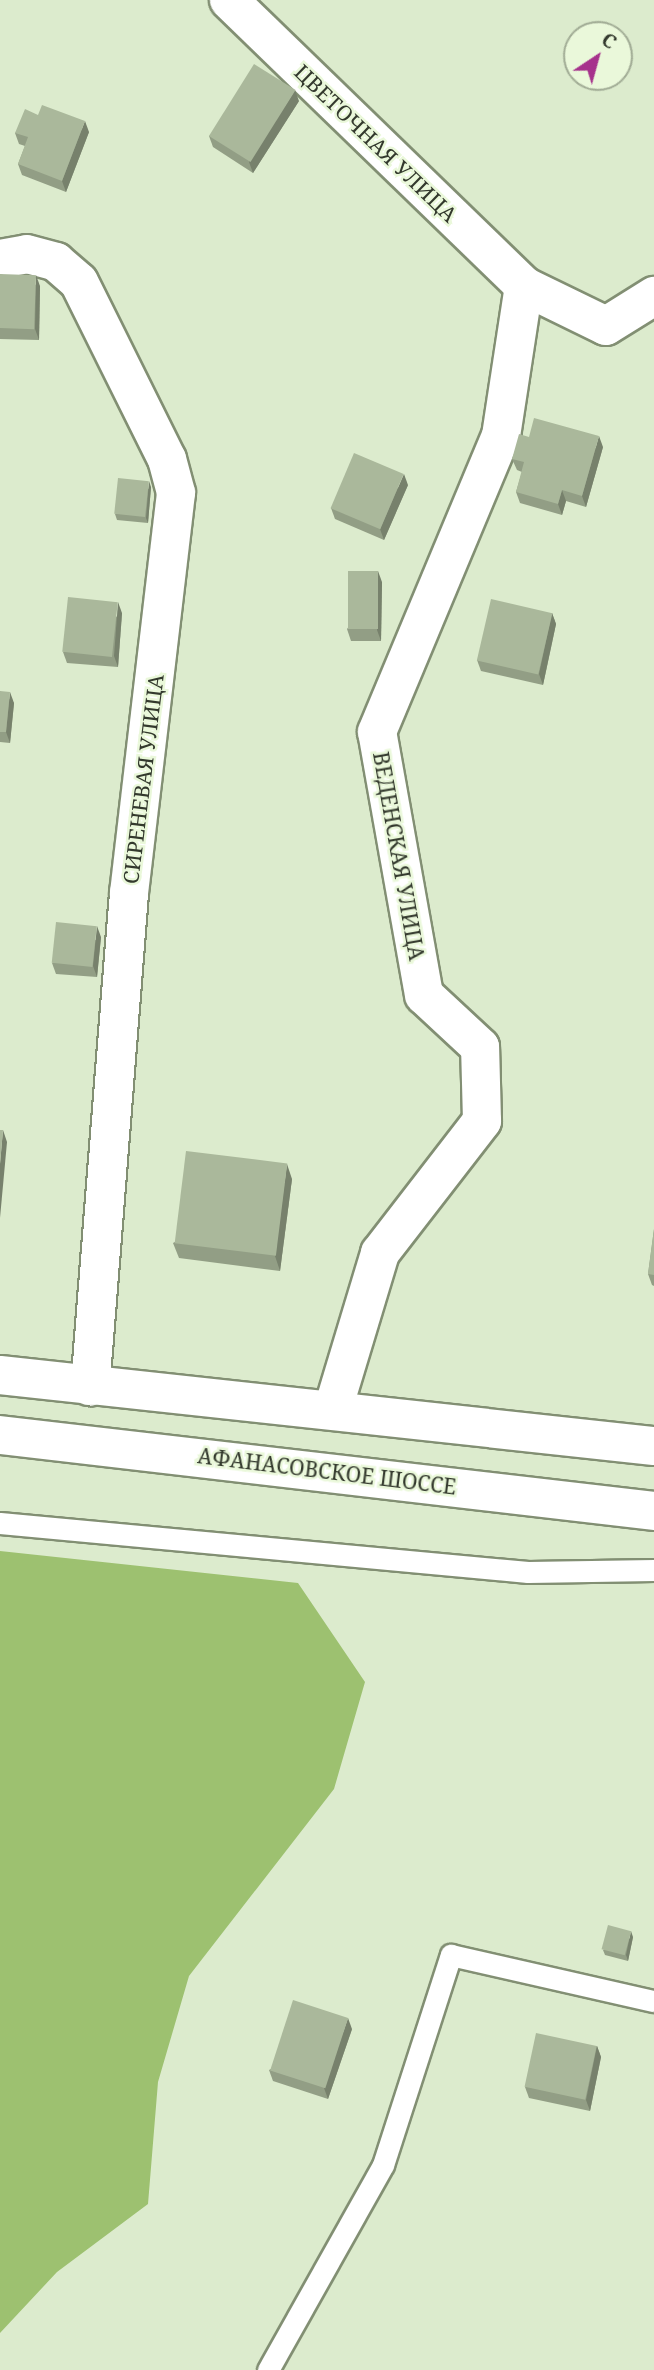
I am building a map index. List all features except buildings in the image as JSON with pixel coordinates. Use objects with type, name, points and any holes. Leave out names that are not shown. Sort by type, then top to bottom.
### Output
[{"type":"street","name":"ЦВЕТОЧНАЯ УЛИЦА","points":[[229,0],[524,286]]},
{"type":"street","name":"СИРЕНЕВАЯ УЛИЦА","points":[[0,258],[37,256],[56,262],[79,282],[167,459],[176,494],[129,893],[90,1385]]},
{"type":"street","points":[[524,286],[606,326],[654,296]]},
{"type":"street","name":"ВЕДЕНСКАЯ УЛИЦА","points":[[333,1409],[380,1253],[482,1121],[480,1047],[424,995],[377,732],[502,436],[524,286]]},
{"type":"street","points":[[0,1375],[333,1409],[654,1446]]},
{"type":"street","name":"АФАНАСОВСКОЕ ШОССЕ","points":[[0,1435],[654,1511]]},
{"type":"lane","points":[[0,1523],[528,1572],[654,1570]]},
{"type":"lane","points":[[268,2370],[383,2165],[451,1955],[654,2001]]},
{"type":"green space","points":[[0,1551],[298,1583],[365,1682],[334,1789],[189,1976],[158,2082],[148,2204],[57,2272],[0,2333]]}]
